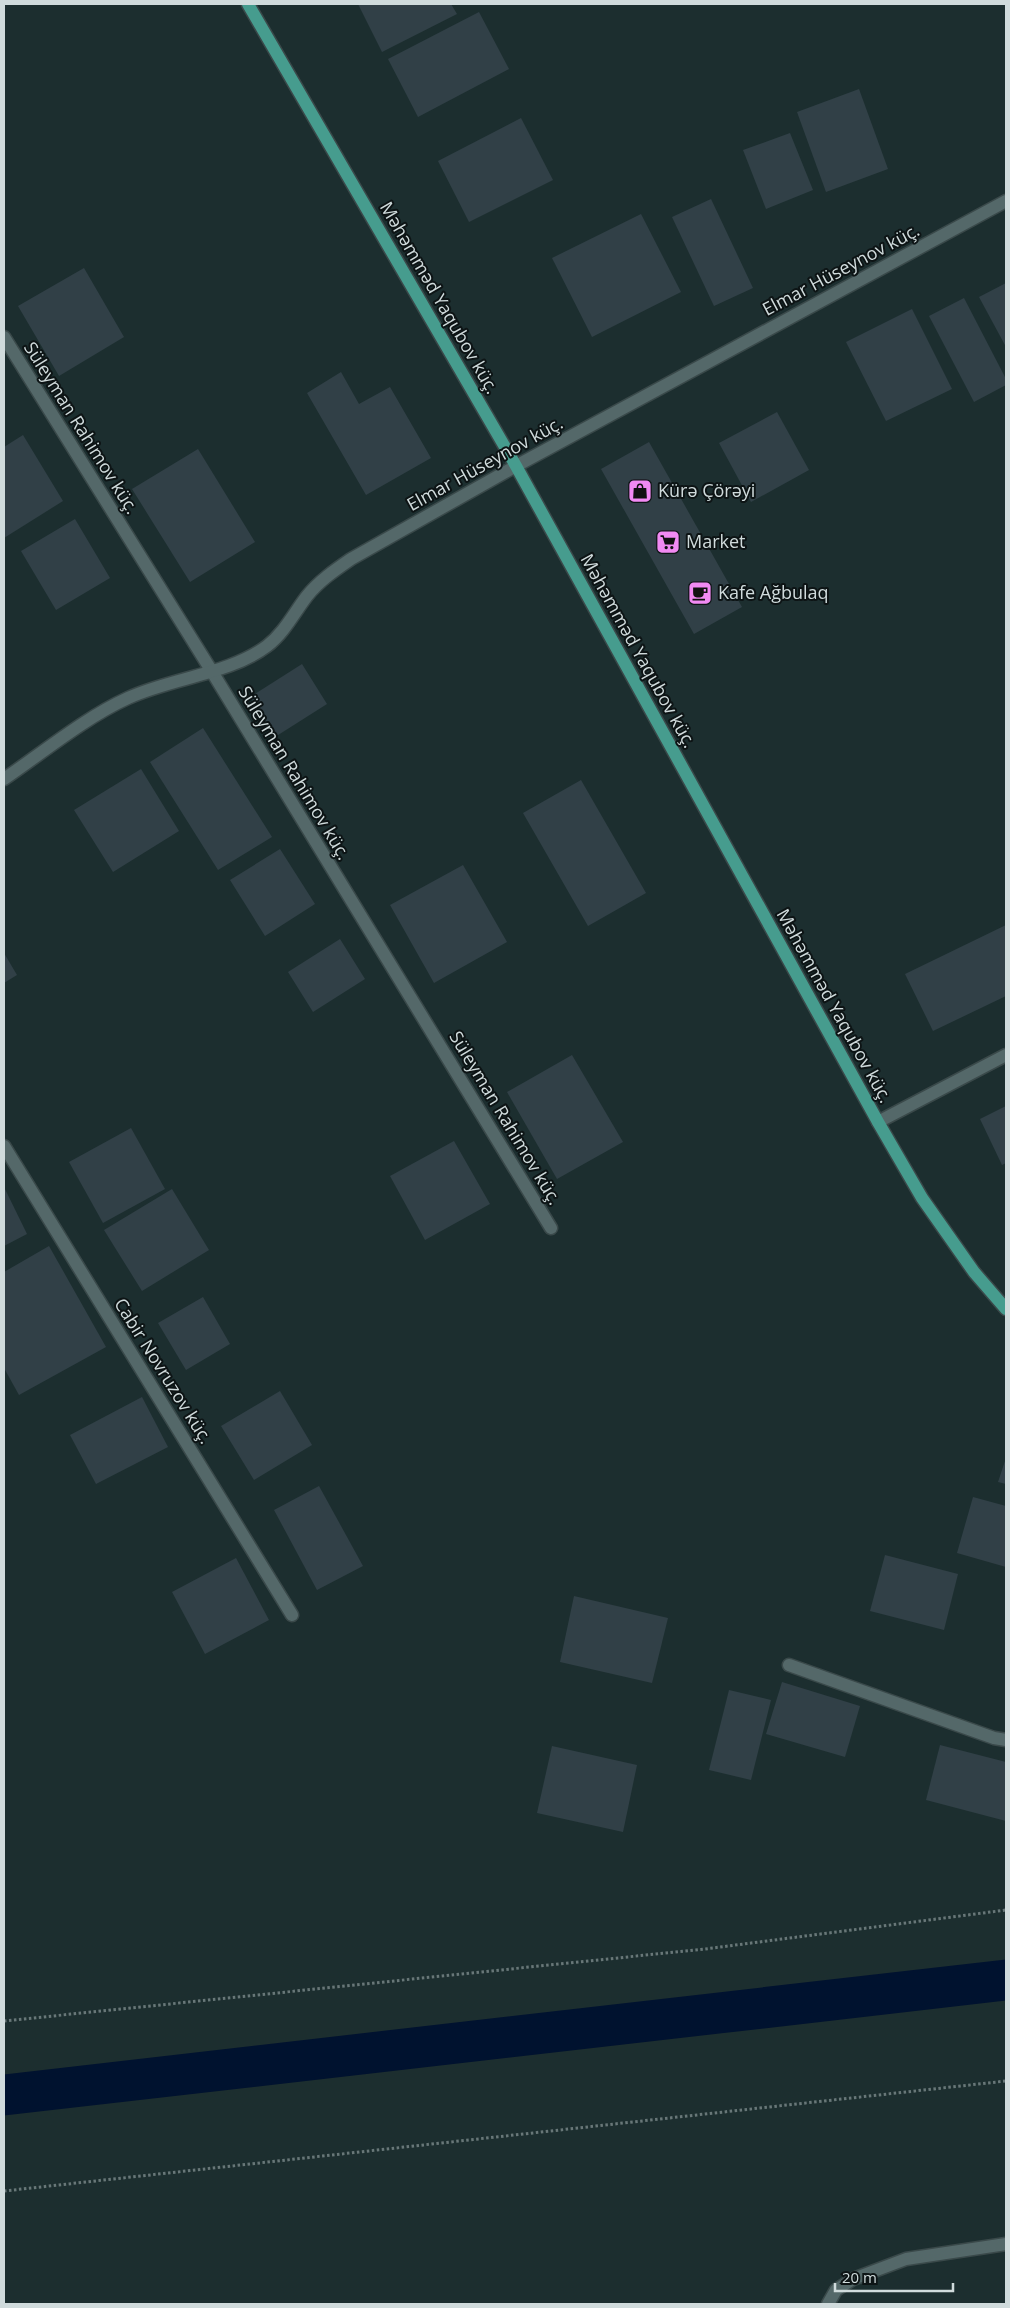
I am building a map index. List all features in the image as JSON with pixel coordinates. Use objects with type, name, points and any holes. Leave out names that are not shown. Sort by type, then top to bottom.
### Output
[{"type":"main road","name":"Məhəmməd Yaqubov küç.","points":[[248,4],[516,466],[878,1122],[922,1198],[974,1272],[1006,1309]]},
{"type":"street","name":"Elmar Hüseynov küç.","points":[[4,779],[86,722],[126,698],[162,684],[239,661],[266,646],[286,626],[308,595],[325,577],[351,559],[516,466],[1006,201]]},
{"type":"street","name":"Süleyman Rahimov küç.","points":[[4,337],[212,670],[551,1228]]},
{"type":"street","points":[[878,1122],[1006,1055]]},
{"type":"street","name":"Cabir Novruzov küç.","points":[[4,1146],[292,1615]]},
{"type":"street","points":[[790,1665],[994,1738],[1006,1740]]},
{"type":"street","points":[[828,2304],[836,2290],[853,2279],[906,2259],[1006,2244]]},
{"type":"path","points":[[4,2021],[695,1950],[1006,1910]]},
{"type":"path","points":[[4,2191],[1006,2081]]},
{"type":"building","points":[[358,4],[451,4],[457,14],[382,52]]},
{"type":"building","points":[[479,12],[509,69],[418,117],[388,59]]},
{"type":"building","points":[[859,89],[888,169],[826,192],[797,112]]},
{"type":"building","points":[[521,118],[553,180],[469,222],[438,161]]},
{"type":"building","points":[[790,133],[813,190],[766,209],[743,150]]},
{"type":"building","points":[[711,199],[753,288],[714,306],[672,217]]},
{"type":"building","points":[[641,214],[681,292],[592,337],[552,258]]},
{"type":"building","points":[[84,268],[124,337],[59,376],[18,306]]},
{"type":"building","points":[[1006,283],[1006,347],[979,297]]},
{"type":"building","points":[[964,298],[1006,379],[1006,385],[974,402],[929,316]]},
{"type":"building","points":[[912,309],[952,389],[886,421],[846,342]]},
{"type":"building","points":[[341,372],[359,404],[390,387],[431,458],[366,495],[307,393]]},
{"type":"building","points":[[777,412],[809,470],[751,502],[719,443]]},
{"type":"building","points":[[23,435],[63,501],[4,538],[4,447]]},
{"type":"building","points":[[649,442],[742,607],[694,634],[601,469]]},
{"type":"building","points":[[198,449],[255,542],[190,582],[132,489]]},
{"type":"building","points":[[75,519],[110,578],[56,610],[21,551]]},
{"type":"building","points":[[302,664],[327,704],[275,737],[250,697]]},
{"type":"building","points":[[203,728],[272,837],[218,870],[150,762]]},
{"type":"building","points":[[141,769],[179,831],[113,872],[74,810]]},
{"type":"building","points":[[581,780],[646,893],[588,926],[523,813]]},
{"type":"building","points":[[280,849],[315,904],[265,936],[230,880]]},
{"type":"building","points":[[463,865],[507,942],[434,983],[390,905]]},
{"type":"building","points":[[1006,925],[1006,996],[933,1031],[905,974]]},
{"type":"building","points":[[340,939],[365,979],[313,1012],[288,972]]},
{"type":"building","points":[[4,953],[17,975],[4,983]]},
{"type":"building","points":[[572,1055],[623,1142],[557,1179],[507,1092]]},
{"type":"building","points":[[1006,1106],[1006,1163],[1002,1165],[980,1119]]},
{"type":"building","points":[[131,1128],[165,1189],[103,1223],[69,1162]]},
{"type":"building","points":[[454,1141],[490,1204],[425,1240],[390,1176]]},
{"type":"building","points":[[4,1187],[27,1234],[4,1246]]},
{"type":"building","points":[[172,1189],[209,1250],[142,1291],[104,1230]]},
{"type":"building","points":[[49,1246],[106,1347],[19,1395],[4,1368],[4,1272]]},
{"type":"building","points":[[203,1297],[230,1344],[186,1370],[158,1323]]},
{"type":"building","points":[[280,1391],[312,1445],[254,1480],[221,1426]]},
{"type":"building","points":[[142,1397],[168,1447],[96,1484],[70,1435]]},
{"type":"building","points":[[1006,1458],[1006,1484],[998,1482]]},
{"type":"building","points":[[319,1486],[363,1566],[317,1590],[274,1510]]},
{"type":"building","points":[[973,1497],[1006,1506],[1006,1567],[957,1553]]},
{"type":"building","points":[[885,1555],[958,1574],[944,1630],[870,1611]]},
{"type":"building","points":[[236,1558],[269,1620],[205,1654],[172,1592]]},
{"type":"building","points":[[574,1596],[668,1618],[652,1683],[560,1662]]},
{"type":"building","points":[[782,1682],[860,1706],[845,1757],[766,1734]]},
{"type":"building","points":[[729,1690],[771,1700],[751,1780],[709,1770]]},
{"type":"building","points":[[940,1745],[1006,1762],[1006,1821],[926,1800]]},
{"type":"building","points":[[552,1746],[637,1765],[623,1832],[537,1813]]},
{"type":"waterway","points":[[4,2095],[1006,1980]]},
{"type":"place","name":"Kürə Çörəyi","points":[[640,491]]},
{"type":"place","name":"Market","points":[[668,542]]},
{"type":"place","name":"Kafe Ağbulaq","points":[[700,593]]}]
